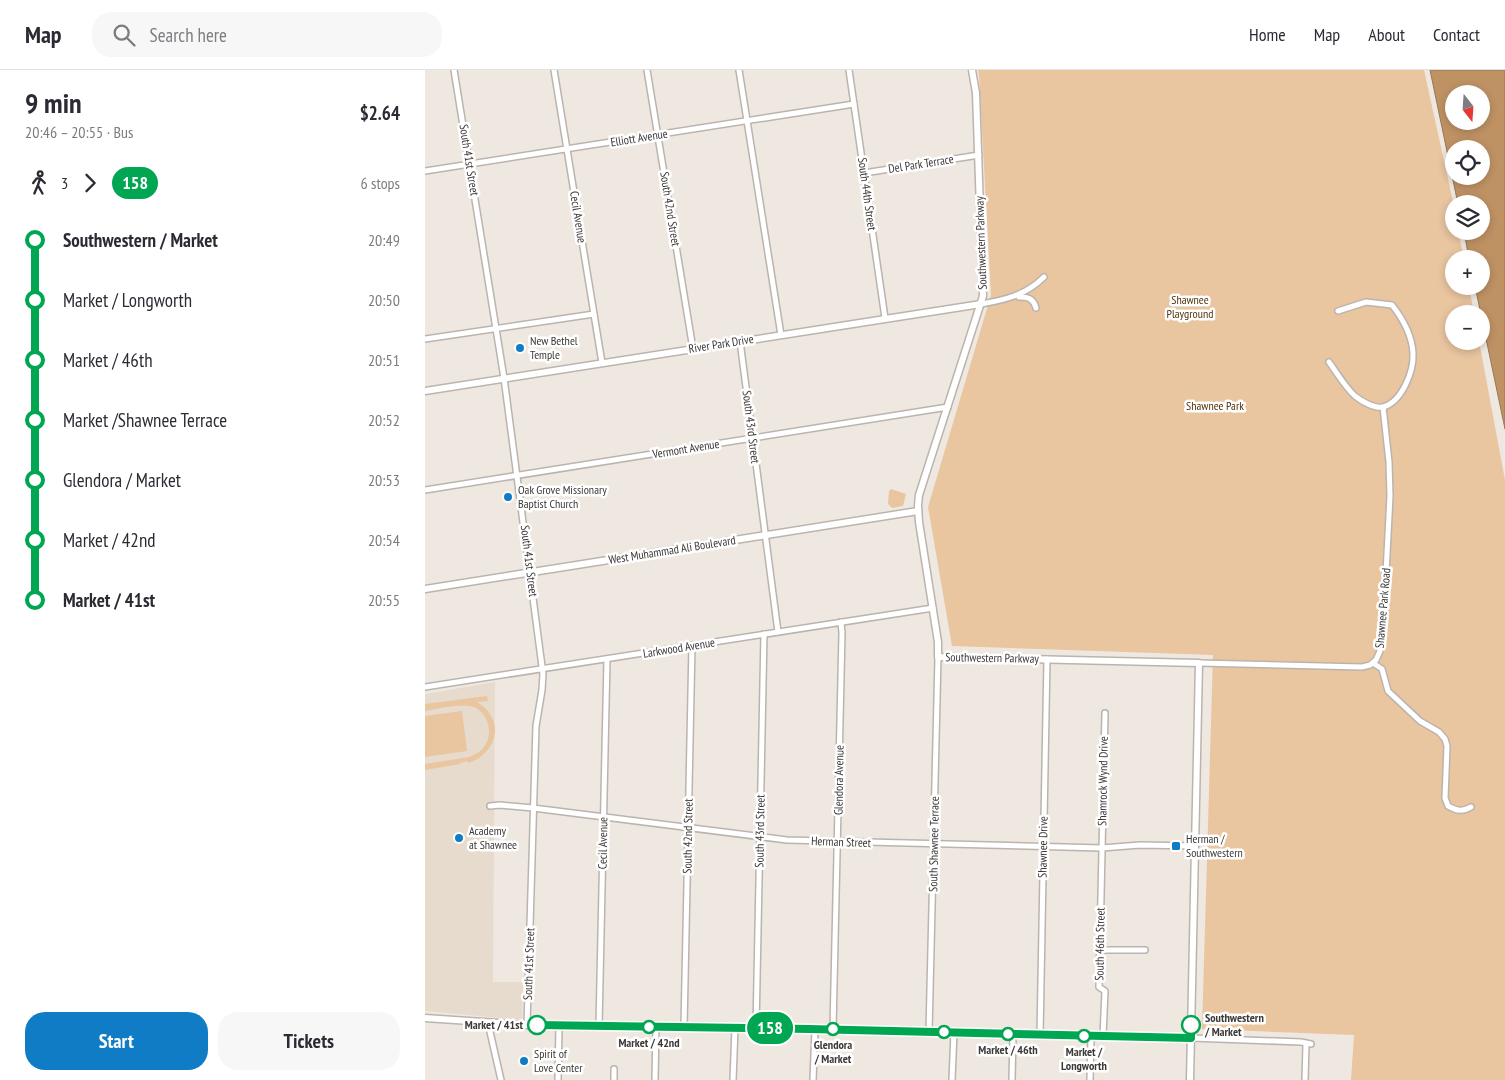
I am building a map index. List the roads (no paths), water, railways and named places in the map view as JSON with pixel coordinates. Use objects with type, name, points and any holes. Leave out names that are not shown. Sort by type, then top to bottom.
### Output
[{"type":"street","name":"South 41st Street","points":[[454,70],[505,378],[543,669],[542,690],[535,726],[527,1025]]},
{"type":"street","name":"Cecil Avenue","points":[[553,70],[602,363]]},
{"type":"street","name":"South 42nd Street","points":[[647,70],[693,349]]},
{"type":"street","points":[[739,70],[781,335]]},
{"type":"street","name":"South 44th Street","points":[[849,70],[885,318]]},
{"type":"street","name":"Southwestern Parkway","points":[[972,70],[976,93],[983,296],[919,495],[918,511],[938,642],[938,657],[1199,663]]},
{"type":"street","name":"Elliott Avenue","points":[[425,171],[854,104]]},
{"type":"street","name":"Del Park Terrace","points":[[864,173],[979,155]]},
{"type":"street","name":"River Park Drive","points":[[425,391],[981,304],[1016,296],[1033,287],[1044,277]]},
{"type":"street","points":[[1016,296],[1031,299],[1035,302],[1036,308]]},
{"type":"street","points":[[1329,362],[1355,396],[1374,406],[1383,407],[1397,396],[1406,385],[1411,374],[1412,343],[1406,328],[1392,305],[1366,302],[1338,311]]},
{"type":"street","points":[[425,339],[594,314]]},
{"type":"street","name":"South 43rd Street","points":[[740,342],[778,632]]},
{"type":"street","name":"Vermont Avenue","points":[[425,490],[948,407]]},
{"type":"street","name":"Shawnee Park Road","points":[[1199,663],[1362,667],[1373,663],[1380,651],[1383,631],[1390,516],[1389,462],[1383,407]]},
{"type":"street","name":"West Muhammad Ali Boulevard","points":[[425,589],[918,511]]},
{"type":"street","name":"Larkwood Avenue","points":[[425,688],[933,608]]},
{"type":"street","name":"Glendora Avenue","points":[[833,1029],[841,622]]},
{"type":"street","name":"South 43rd Street","points":[[756,1028],[764,634]]},
{"type":"street","name":"South 42nd Street","points":[[684,1028],[692,645]]},
{"type":"street","name":"South Shawnee Terrace","points":[[929,1032],[938,657]]},
{"type":"street","name":"Cecil Avenue","points":[[599,1026],[607,659]]},
{"type":"street","name":"Shawnee Drive","points":[[1040,1035],[1047,659]]},
{"type":"street","points":[[1190,1080],[1199,663]]},
{"type":"street","points":[[1373,663],[1382,669],[1388,691],[1420,721],[1439,732],[1445,739],[1447,746],[1445,798],[1448,806],[1455,810],[1463,811],[1471,807]]},
{"type":"street","name":"Shamrock Wynd Drive","points":[[1102,848],[1105,713]]},
{"type":"street","name":"Herman Street","points":[[490,806],[533,808],[787,840],[1102,848],[1140,845],[1195,846]]},
{"type":"street","name":"South 46th Street","points":[[1102,848],[1099,987],[1105,991],[1103,1036]]},
{"type":"street","points":[[1100,950],[1145,950]]},
{"type":"street","points":[[425,1018],[559,1026],[833,1029],[1301,1042],[1309,1044],[1305,1080]]},
{"type":"street","points":[[488,1022],[501,1080]]},
{"type":"street","points":[[558,1080],[559,1026]]},
{"type":"street","points":[[655,1080],[656,1027]]},
{"type":"street","points":[[733,1080],[735,1028]]},
{"type":"street","points":[[813,1080],[815,1029]]},
{"type":"street","points":[[952,1080],[954,1032]]},
{"type":"street","points":[[1012,1080],[1013,1034]]},
{"type":"street","points":[[1090,1080],[1091,1036]]},
{"type":"street","points":[[614,1069],[614,1080]]},
{"type":"place","name":"New Bethel Temple","points":[[520,348]]},
{"type":"place","name":"Oak Grove Missionary Baptist Church","points":[[508,497]]},
{"type":"place","name":"Academy at Shawnee","points":[[459,838]]},
{"type":"place","name":"Herman / Southwestern","points":[[1176,846]]},
{"type":"place","name":"Market / 41st","points":[[537,1025]]},
{"type":"place","name":"Southwestern / Market","points":[[1191,1025]]},
{"type":"place","name":"Market / 42nd","points":[[649,1027]]},
{"type":"place","name":"Glendora / Market","points":[[833,1029]]},
{"type":"place","name":"Market / 46th","points":[[1008,1034]]},
{"type":"place","name":"Market / Longworth","points":[[1084,1036]]},
{"type":"place","name":"Spirit of Love Center","points":[[524,1061]]},
{"type":"park label","name":"Shawnee Playground","points":[[1190,307]]},
{"type":"park label","name":"Shawnee Park","points":[[1215,406]]}]
